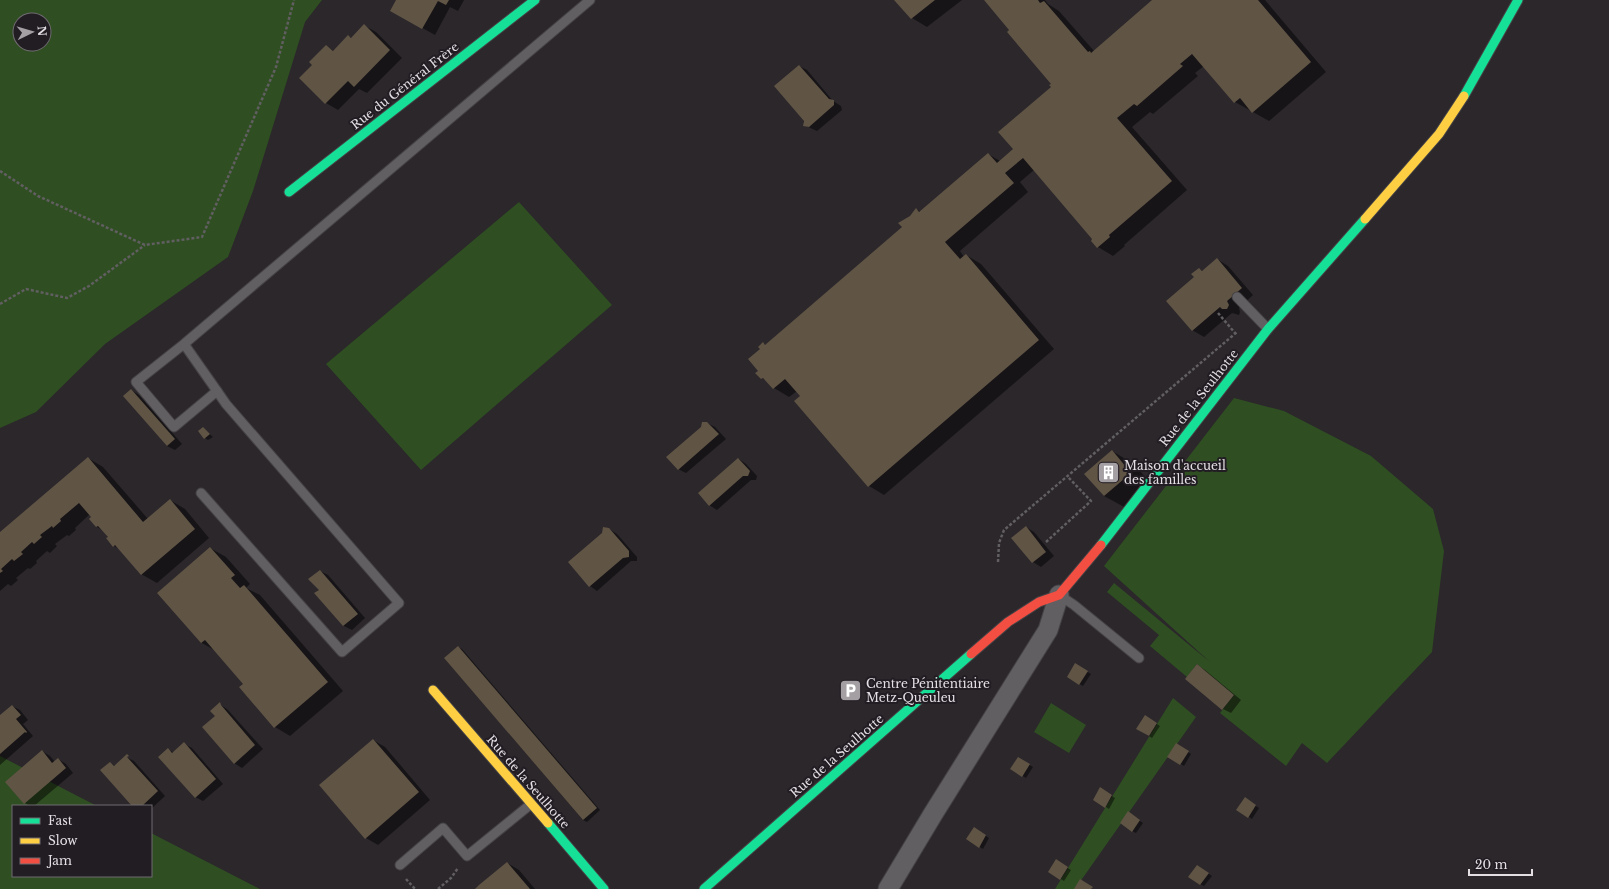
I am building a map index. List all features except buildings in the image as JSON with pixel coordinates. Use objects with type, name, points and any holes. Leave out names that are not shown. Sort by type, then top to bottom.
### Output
[{"type":"street","name":"Rue du Général Frère","points":[[289,192],[535,0]]},
{"type":"street","name":"Rue de la Seulhotte","points":[[704,889],[1008,622],[1039,602],[1059,595],[1114,528],[1268,329],[1439,134],[1461,102],[1512,2]]},
{"type":"street","points":[[888,889],[937,807],[1048,630],[1059,595]]},
{"type":"street","name":"Rue de la Seulhotte","points":[[433,690],[604,889]]},
{"type":"lane","points":[[217,391],[174,427],[136,382],[184,344],[590,0]]},
{"type":"lane","points":[[1237,297],[1268,329]]},
{"type":"lane","points":[[184,344],[226,404],[399,603],[342,652],[201,493]]},
{"type":"lane","points":[[1059,595],[1074,605],[1139,658]]},
{"type":"lane","points":[[400,865],[443,828],[467,856],[531,804]]},
{"type":"path","points":[[0,304],[26,289],[67,298],[89,286],[145,245],[202,237],[276,67],[294,0]]},
{"type":"path","points":[[0,171],[38,196],[145,245]]},
{"type":"path","points":[[1218,313],[1235,333]]},
{"type":"path","points":[[998,562],[999,543],[1004,530],[1068,477],[1235,333],[1256,317]]},
{"type":"path","points":[[1046,542],[1091,501],[1068,477]]},
{"type":"path","points":[[438,889],[451,878],[467,856]]},
{"type":"green space","points":[[0,0],[322,0],[305,22],[253,191],[228,257],[105,344],[36,412],[0,428]]},
{"type":"green space","points":[[519,202],[612,305],[421,470],[326,364]]},
{"type":"green space","points":[[1234,398],[1284,411],[1371,456],[1433,509],[1444,551],[1432,652],[1327,763],[1302,743],[1286,766],[1220,713],[1234,695],[1197,664],[1187,677],[1150,646],[1159,635],[1107,592],[1114,583],[1210,662],[1104,566]]},
{"type":"green space","points":[[1173,698],[1196,717],[1075,889],[1055,889]]},
{"type":"green space","points":[[1051,703],[1086,725],[1069,753],[1034,732]]},
{"type":"green space","points":[[0,756],[95,805],[12,805],[12,877],[152,877],[152,834],[260,889],[0,889]]},
{"type":"traffic: fast","points":[[289,192],[535,0]]},
{"type":"traffic: fast","points":[[1464,96],[1518,0]]},
{"type":"traffic: fast","points":[[1101,545],[1268,329],[1365,219]]},
{"type":"traffic: fast","points":[[704,889],[971,654]]},
{"type":"traffic: fast","points":[[548,823],[604,889]]},
{"type":"traffic: slow","points":[[1365,219],[1439,134],[1464,96]]},
{"type":"traffic: slow","points":[[433,690],[548,823]]},
{"type":"traffic: jam","points":[[971,654],[1008,622],[1039,602],[1059,595],[1101,545]]},
{"type":"place","name":"Maison d'accueil des familles","points":[[1108,473]]},
{"type":"place","name":"Centre Pénitentiaire Metz-Queuleu","points":[[851,691]]}]
